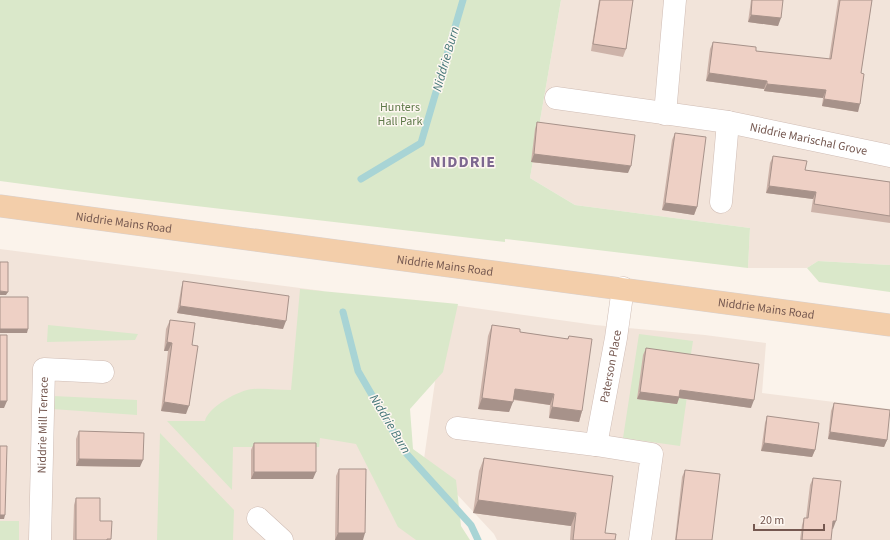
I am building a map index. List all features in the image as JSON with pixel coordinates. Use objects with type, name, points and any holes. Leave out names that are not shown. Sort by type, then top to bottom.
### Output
[{"type":"main road","name":"Niddrie Mains Road","points":[[0,206],[623,288],[890,325]]},
{"type":"street","points":[[664,114],[675,0]]},
{"type":"street","name":"Niddrie Marischal Grove","points":[[556,98],[728,122],[890,156]]},
{"type":"street","points":[[721,202],[728,122]]},
{"type":"street","name":"Paterson Place","points":[[596,445],[616,338],[623,288]]},
{"type":"street","name":"Niddrie Mill Terrace","points":[[40,540],[44,369],[103,372]]},
{"type":"street","points":[[457,428],[596,445],[652,454],[640,540]]},
{"type":"street","points":[[258,518],[282,540]]},
{"type":"shaded area","points":[[561,0],[890,0],[890,265],[818,261],[807,268],[748,268],[750,228],[575,205],[530,178]]},
{"type":"shaded area","points":[[0,249],[323,291],[457,540],[0,540]]},
{"type":"shaded area","points":[[446,304],[595,325],[705,335],[766,343],[762,393],[890,409],[890,540],[497,540],[494,534],[424,459]]},
{"type":"green space","name":"Hunters Hall Park","points":[[0,0],[561,0],[530,178],[575,205],[750,228],[748,268],[505,239],[505,242],[315,220],[0,181]]},
{"type":"green space","points":[[818,261],[890,265],[890,292],[819,282],[807,268]]},
{"type":"green space","points":[[300,289],[458,304],[443,372],[410,409],[413,449],[456,480],[461,526],[470,540],[416,540],[398,527],[356,444],[320,438],[319,447],[233,447],[232,490],[167,421],[205,421],[207,416],[218,405],[232,396],[247,390],[291,390]]},
{"type":"green space","points":[[48,325],[138,334],[135,340],[47,342]]},
{"type":"green space","points":[[639,334],[693,341],[689,367],[691,368],[680,446],[623,438]]},
{"type":"green space","points":[[53,396],[137,400],[137,415],[52,409]]},
{"type":"green space","points":[[160,433],[234,510],[233,540],[157,540]]},
{"type":"green space","points":[[0,521],[19,521],[19,540],[0,540]]},
{"type":"building","points":[[600,0],[633,0],[626,49],[593,44]]},
{"type":"building","points":[[752,0],[783,0],[781,18],[751,15]]},
{"type":"building","points":[[840,0],[872,0],[861,73],[864,74],[860,104],[824,99],[826,90],[767,84],[767,81],[709,73],[713,42],[756,47],[756,51],[831,59]]},
{"type":"building","points":[[537,122],[635,135],[631,166],[534,154]]},
{"type":"building","points":[[675,133],[706,137],[697,207],[665,203]]},
{"type":"building","points":[[773,156],[807,161],[805,170],[890,182],[890,216],[814,204],[816,192],[769,186]]},
{"type":"building","points":[[0,262],[8,262],[8,292],[0,291]]},
{"type":"building","points":[[183,281],[289,296],[286,321],[180,306]]},
{"type":"building","points":[[0,297],[28,297],[28,329],[0,329]]},
{"type":"building","points":[[170,320],[195,323],[192,345],[198,346],[189,406],[164,402],[172,343],[167,342]]},
{"type":"building","points":[[492,325],[520,329],[520,332],[568,339],[569,336],[592,339],[582,411],[552,407],[554,394],[515,389],[513,402],[482,398]]},
{"type":"building","points":[[0,335],[7,335],[7,401],[0,401]]},
{"type":"building","points":[[646,348],[759,364],[754,400],[680,390],[679,397],[640,392]]},
{"type":"building","points":[[834,403],[890,410],[887,440],[830,432]]},
{"type":"building","points":[[767,416],[819,423],[815,450],[764,443]]},
{"type":"building","points":[[79,431],[144,433],[143,460],[79,459]]},
{"type":"building","points":[[254,443],[316,443],[316,472],[254,472]]},
{"type":"building","points":[[0,446],[7,446],[5,515],[0,515]]},
{"type":"building","points":[[484,458],[613,476],[605,533],[616,534],[615,540],[573,540],[576,513],[478,500]]},
{"type":"building","points":[[339,469],[366,469],[365,533],[338,533]]},
{"type":"building","points":[[685,470],[720,474],[712,540],[676,540]]},
{"type":"building","points":[[813,478],[841,481],[836,521],[833,521],[831,540],[802,540],[804,518],[808,518]]},
{"type":"building","points":[[76,498],[100,498],[100,521],[112,521],[111,539],[76,540]]},
{"type":"waterway","name":"Niddrie Burn","points":[[361,179],[421,143],[463,0]]},
{"type":"waterway","name":"Niddrie Burn","points":[[343,312],[358,371],[405,452],[471,525],[478,540]]},
{"type":"district","name":"NIDDRIE","points":[[463,162]]}]
